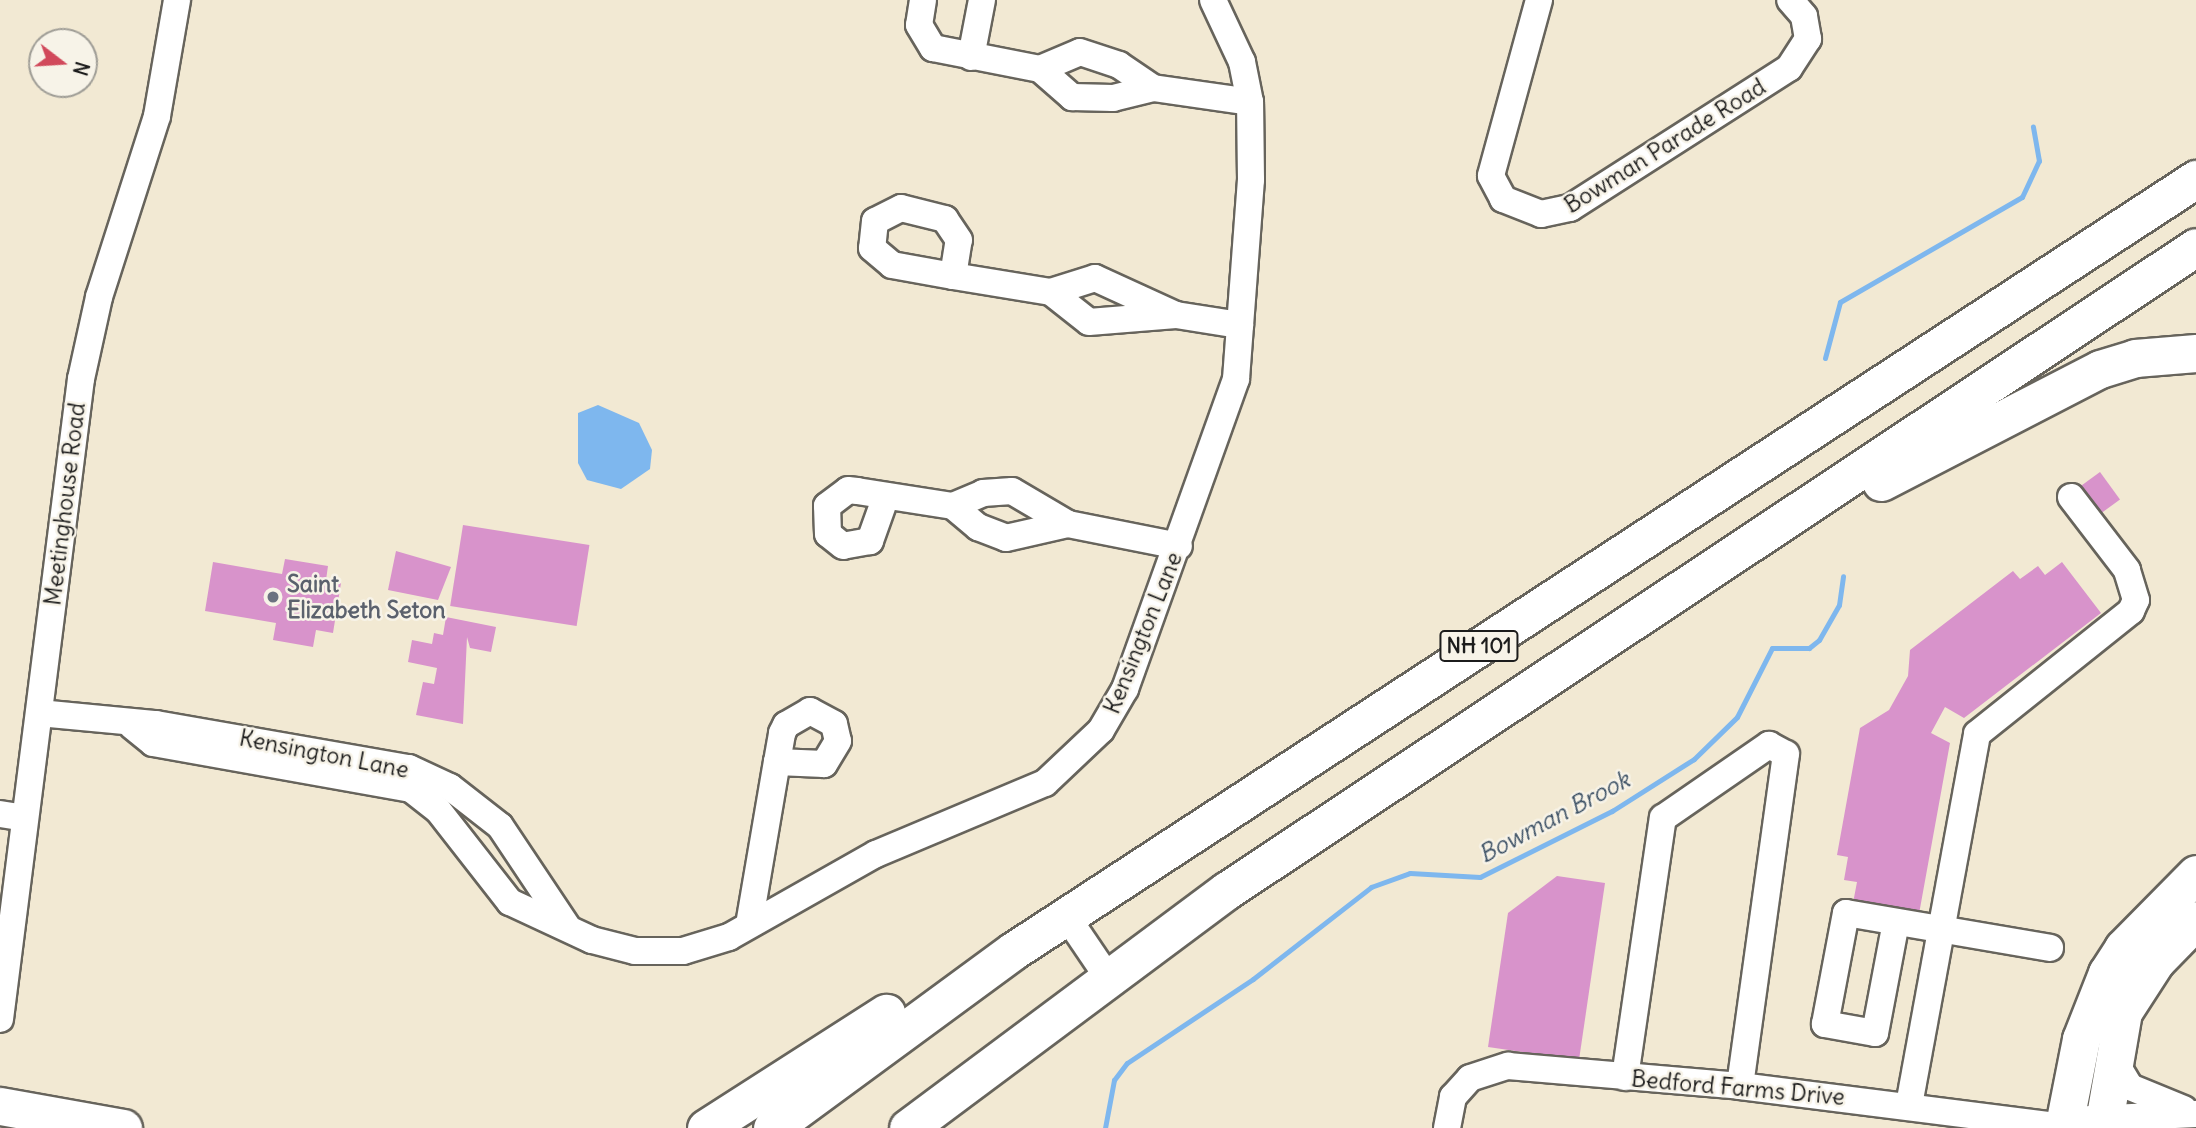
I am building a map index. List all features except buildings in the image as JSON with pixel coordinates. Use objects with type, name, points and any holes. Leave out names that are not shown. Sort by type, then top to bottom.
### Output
[{"type":"highway","name":"NH 101","points":[[772,1128],[1013,951],[2196,179]]},
{"type":"highway","name":"NH 101","points":[[908,1128],[1107,976],[1226,891],[1730,559],[2196,247]]},
{"type":"highway","points":[[1730,559],[2100,369],[2135,358],[2196,353]]},
{"type":"highway","points":[[2081,1123],[2081,1039],[2107,973],[2196,874]]},
{"type":"highway","points":[[944,1128],[1172,944],[1226,891]]},
{"type":"highway","points":[[2081,1123],[2111,1055],[2137,985],[2196,920]]},
{"type":"highway","points":[[706,1128],[920,992],[1013,951]]},
{"type":"highway","points":[[0,1106],[123,1128]]},
{"type":"street","name":"Meetinghouse Road","points":[[0,1018],[12,816],[39,713],[83,368],[99,297],[157,117],[177,0]]},
{"type":"street","points":[[923,0],[919,24],[926,42],[971,57],[1040,69],[1072,97],[1112,98],[1153,88],[1250,102]]},
{"type":"street","points":[[971,57],[982,0]]},
{"type":"street","name":"Kensington Lane","points":[[354,768],[420,794],[490,883],[510,902],[570,932],[659,952],[707,946],[750,925],[853,865],[1023,796],[1066,767],[1115,710],[1227,416],[1240,325],[1250,102],[1242,62],[1213,0]]},
{"type":"street","name":"Bowman Parade Road","points":[[1539,0],[1491,176],[1503,199],[1541,215],[1570,208],[1789,68],[1808,39],[1804,16],[1790,0]]},
{"type":"street","points":[[1040,69],[1080,52],[1119,65],[1153,88]]},
{"type":"street","points":[[953,276],[1051,292],[1095,278],[1176,315]]},
{"type":"street","points":[[1051,292],[1089,321],[1176,315],[1240,325]]},
{"type":"street","points":[[886,496],[953,506],[990,491],[1012,491],[1068,524],[1179,546]]},
{"type":"street","points":[[1909,1105],[1976,734],[2130,611],[2136,600],[2127,570],[2071,497]]},
{"type":"street","points":[[953,506],[978,527],[1006,538],[1068,524]]},
{"type":"street","name":"Kensington Lane","points":[[39,713],[132,726],[163,735],[354,768],[409,768],[450,788],[500,825],[570,932]]},
{"type":"street","points":[[1625,1077],[1663,818],[1769,745],[1786,754],[1740,1086]]},
{"type":"street","points":[[750,925],[777,762]]},
{"type":"street","points":[[490,883],[523,861]]},
{"type":"street","points":[[1067,917],[1107,976]]},
{"type":"street","points":[[1896,922],[2050,948]]},
{"type":"street","points":[[2111,1055],[2138,1093],[2196,1113]]},
{"type":"street","name":"Bedford Farms Drive","points":[[1448,1120],[1470,1078],[1494,1067],[1740,1086],[2081,1123],[2196,1113]]},
{"type":"water","points":[[598,405],[639,423],[652,450],[650,469],[621,489],[587,480],[578,463],[578,413]]},
{"type":"waterway","points":[[1825,358],[1840,302],[2022,197],[2039,161],[2033,127]]},
{"type":"waterway","name":"Bowman Brook","points":[[1105,1128],[1114,1080],[1127,1063],[1253,979],[1371,887],[1410,873],[1480,877],[1612,811],[1694,759],[1737,717],[1772,648],[1809,648],[1819,640],[1839,605],[1843,576]]},
{"type":"place","name":"Saint Elizabeth Seton","points":[[273,597]]}]
